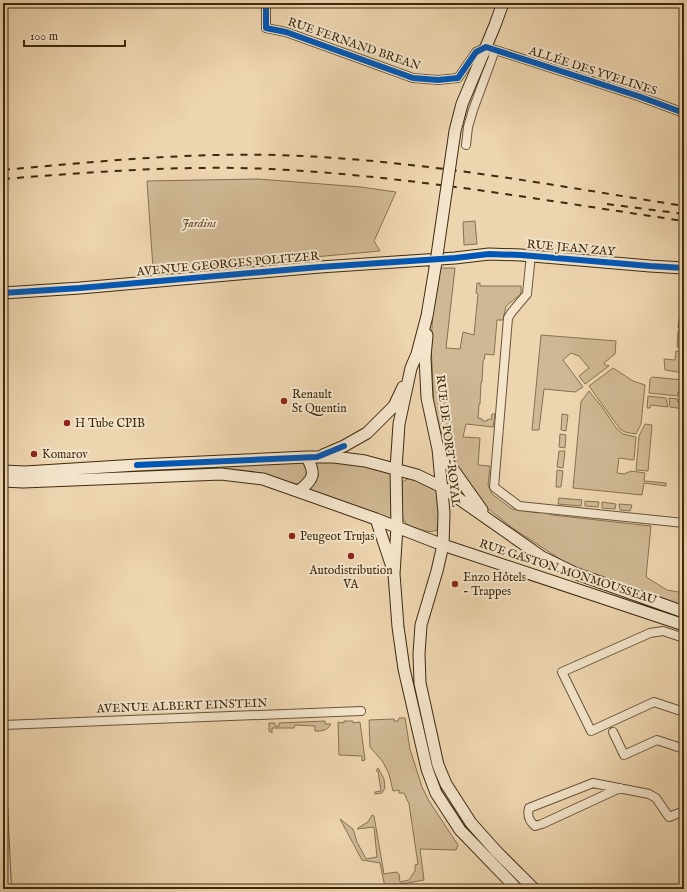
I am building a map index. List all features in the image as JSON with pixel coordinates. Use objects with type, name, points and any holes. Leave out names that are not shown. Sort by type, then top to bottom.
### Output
[{"type":"main road","name":"RUE DE PORT-ROYAL","points":[[503,3],[488,50],[462,104],[455,131],[427,316],[417,354],[411,368],[399,424],[396,469],[397,527],[394,574],[398,627],[404,669],[426,769],[436,793],[460,830],[517,889]]},
{"type":"main road","name":"RUE DE PORT-ROYAL","points":[[495,25],[507,3]]},
{"type":"main road","name":"RUE JEAN ZAY","points":[[455,258],[489,254],[531,255],[684,268]]},
{"type":"main road","name":"AVENUE GEORGES POLITZER","points":[[3,293],[320,267],[455,258]]},
{"type":"main road","name":"RUE DE PORT-ROYAL","points":[[427,316],[425,357],[428,398],[438,449],[444,513],[444,545],[421,625],[419,654],[420,683],[438,765],[446,784],[471,823],[496,851],[534,889]]},
{"type":"main road","points":[[3,471],[25,472],[312,457],[344,446],[367,433],[394,406],[411,368]]},
{"type":"main road","points":[[438,449],[487,517]]},
{"type":"main road","points":[[299,491],[311,480],[313,474],[312,457]]},
{"type":"main road","name":"RUE GASTON MONMOUSSEAU","points":[[312,457],[334,457],[365,461],[417,475],[442,487],[542,556],[577,574],[684,612]]},
{"type":"main road","name":"RUE GASTON MONMOUSSEAU","points":[[3,481],[23,482],[222,474],[263,478],[376,518],[444,545],[684,625]]},
{"type":"main road","points":[[376,518],[394,574]]},
{"type":"street","name":"RUE FERNAND BREAN","points":[[266,3],[266,28],[286,32],[413,78],[438,80],[458,78],[476,52],[488,50]]},
{"type":"street","name":"ALLÉE DES YVELINES","points":[[488,50],[638,96],[684,113]]},
{"type":"street","points":[[466,145],[468,127],[488,50]]},
{"type":"street","points":[[531,255],[527,294],[510,313],[508,318],[494,487],[519,506],[684,523]]},
{"type":"street","points":[[684,638],[663,631],[650,633],[562,672],[591,731],[654,702],[684,712]]},
{"type":"street","name":"AVENUE ALBERT EINSTEIN","points":[[3,725],[361,711]]},
{"type":"street","points":[[613,732],[624,755],[657,740],[684,749]]},
{"type":"street","points":[[620,788],[535,826],[530,822],[527,814],[529,808],[594,783],[620,788],[649,794],[656,798],[669,817],[684,811]]},
{"type":"street","points":[[3,805],[7,889]]},
{"type":"green space","name":"Jardins","points":[[258,179],[361,187],[396,192],[374,241],[380,251],[281,260],[153,268],[147,181]]},
{"type":"green space","points":[[475,221],[477,244],[464,245],[463,222]]},
{"type":"green space","points":[[440,268],[455,268],[446,348],[460,349],[463,332],[474,335],[478,294],[476,293],[477,283],[480,283],[480,286],[521,286],[521,294],[506,306],[503,320],[497,320],[494,355],[485,354],[483,361],[478,418],[482,419],[482,421],[487,421],[488,419],[491,420],[492,414],[495,414],[493,427],[466,424],[463,437],[480,438],[478,465],[490,466],[488,485],[492,494],[512,509],[538,513],[540,510],[552,515],[651,526],[646,577],[667,590],[684,593],[682,606],[569,565],[511,527],[486,507],[458,469],[444,443],[434,407],[431,344],[433,309]]},
{"type":"green space","points":[[680,311],[684,312],[684,328],[678,328]]},
{"type":"green space","points":[[678,331],[684,332],[684,348],[677,347]]},
{"type":"green space","points":[[541,335],[616,341],[615,354],[604,363],[606,366],[609,366],[585,384],[579,376],[589,368],[579,356],[571,353],[563,360],[583,387],[575,392],[544,389],[539,430],[532,430]]},
{"type":"green space","points":[[676,351],[683,352],[681,372],[665,370],[664,359],[675,360]]},
{"type":"green space","points":[[613,368],[633,381],[645,385],[641,424],[636,434],[625,432],[620,429],[589,386]]},
{"type":"green space","points":[[652,377],[683,380],[684,378],[684,397],[678,392],[678,396],[649,393],[650,379]]},
{"type":"green space","points":[[589,391],[617,429],[623,434],[636,437],[634,460],[619,458],[617,473],[624,474],[631,471],[645,473],[644,481],[666,483],[666,486],[644,483],[642,495],[573,488],[581,402]]},
{"type":"green space","points":[[648,396],[666,398],[668,407],[651,405],[650,408],[647,408]]},
{"type":"green space","points":[[669,398],[678,399],[677,402],[684,399],[684,409],[670,407]]},
{"type":"green space","points":[[562,414],[568,415],[566,431],[561,430]]},
{"type":"green space","points":[[645,424],[652,425],[648,471],[636,470],[639,436]]},
{"type":"green space","points":[[560,434],[566,435],[565,448],[559,447]]},
{"type":"green space","points":[[559,451],[565,451],[563,468],[557,467]]},
{"type":"green space","points":[[301,460],[309,468],[304,484],[297,484],[260,475],[9,480],[10,473]]},
{"type":"green space","points":[[313,461],[344,462],[393,471],[392,519],[309,489]]},
{"type":"green space","points":[[557,470],[563,471],[561,487],[556,487]]},
{"type":"green space","points":[[409,478],[422,481],[437,491],[440,525],[437,530],[430,532],[419,529],[411,526],[403,519],[400,503],[402,482]]},
{"type":"green space","points":[[559,498],[582,500],[581,506],[558,504]]},
{"type":"green space","points":[[585,501],[599,502],[598,507],[585,506]]},
{"type":"green space","points":[[602,502],[616,504],[615,509],[602,508]]},
{"type":"green space","points":[[619,504],[632,505],[630,511],[620,510]]},
{"type":"green space","points":[[399,718],[405,718],[410,749],[422,787],[429,801],[458,845],[456,850],[420,849],[424,880],[385,887],[380,863],[362,860],[340,819],[353,829],[357,842],[366,859],[377,857],[374,827],[357,829],[368,822],[372,815],[374,816],[384,874],[396,872],[399,874],[400,882],[409,880],[415,871],[415,865],[418,864],[409,804],[404,793],[399,793],[399,790],[393,791],[389,774],[383,762],[370,747],[369,720],[394,719],[394,721],[398,721]]},
{"type":"green space","points":[[325,721],[325,724],[331,724],[328,728],[322,731],[315,731],[315,726],[295,725],[294,728],[272,728],[272,733],[269,731],[269,723],[275,723],[275,726],[279,726],[279,723]]},
{"type":"green space","points":[[344,721],[353,721],[353,723],[360,722],[365,760],[362,761],[362,756],[339,755],[338,722],[344,723]]},
{"type":"green space","points":[[378,768],[384,779],[385,788],[382,793],[375,794],[375,792],[381,791],[378,771],[376,771]]},
{"type":"railway","points":[[3,170],[115,160],[190,156],[302,156],[350,159],[446,169],[684,206]]},
{"type":"railway","points":[[3,179],[103,172],[204,168],[271,169],[323,172],[427,183],[684,221]]},
{"type":"railway","points":[[607,204],[684,214]]},
{"type":"cycle path","points":[[266,3],[266,28],[286,32],[413,78],[438,80],[458,78],[476,52],[486,47],[638,96],[684,113]]},
{"type":"cycle path","points":[[3,293],[80,288],[320,267],[455,258],[489,254],[521,255],[684,268]]},
{"type":"cycle path","points":[[137,465],[317,457],[344,446]]},
{"type":"place","name":"Renault St Quentin","points":[[284,401]]},
{"type":"place","name":"H Tube CPIB","points":[[67,423]]},
{"type":"place","name":"Komarov","points":[[34,454]]},
{"type":"place","name":"Peugeot Trujas","points":[[292,536]]},
{"type":"place","name":"Autodistribution VA","points":[[351,556]]},
{"type":"place","name":"Enzo Hôtels - Trappes","points":[[455,584]]}]
